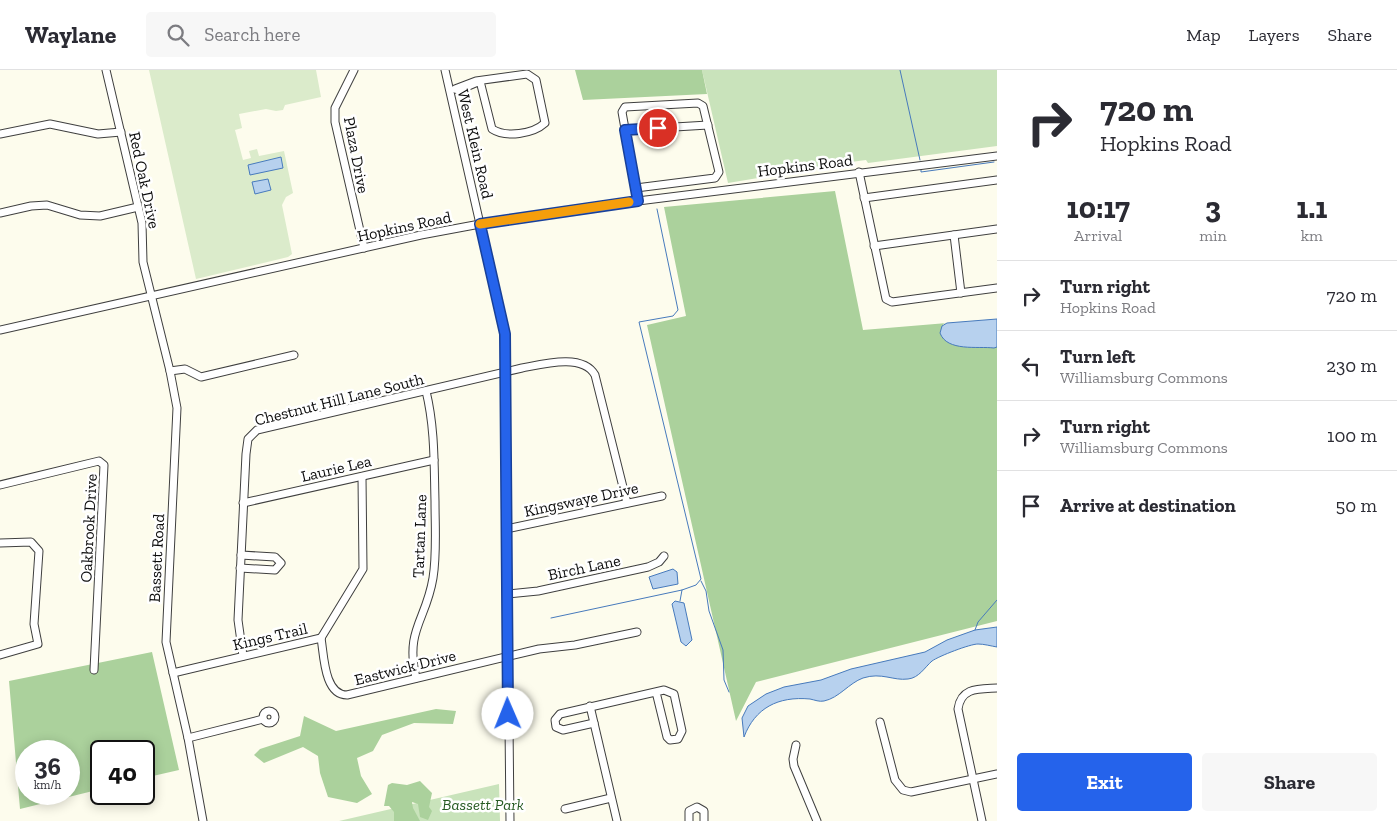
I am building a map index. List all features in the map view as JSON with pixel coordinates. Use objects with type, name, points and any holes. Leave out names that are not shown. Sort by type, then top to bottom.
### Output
[{"type":"street","name":"Red Oak Drive","points":[[106,70],[142,223],[143,262],[152,296]]},
{"type":"street","name":"Plaza Drive","points":[[354,70],[335,108],[335,122],[364,248]]},
{"type":"street","name":"West Klein Road","points":[[445,70],[452,90],[505,334],[510,821]]},
{"type":"street","points":[[452,90],[476,81],[526,74],[536,80],[545,123],[537,131],[500,134],[492,128],[480,81]]},
{"type":"street","points":[[636,188],[715,178],[719,172],[703,106],[698,103],[625,107],[622,112],[638,201]]},
{"type":"street","points":[[0,134],[50,124],[98,134],[121,132]]},
{"type":"street","points":[[625,130],[708,125]]},
{"type":"street","name":"Hopkins Road","points":[[0,330],[364,248],[480,224],[638,201],[997,156]]},
{"type":"street","points":[[859,172],[886,299],[892,302],[997,288]]},
{"type":"street","points":[[864,198],[997,180]]},
{"type":"street","points":[[0,213],[31,206],[46,205],[80,215],[100,216],[138,207]]},
{"type":"street","points":[[874,246],[997,229]]},
{"type":"street","points":[[954,235],[961,293]]},
{"type":"street","name":"Bassett Road","points":[[152,296],[177,408],[166,642],[188,738],[203,821]]},
{"type":"street","points":[[170,371],[185,369],[201,377],[294,355]]},
{"type":"street","name":"Chestnut Hill Lane South","points":[[243,656],[238,620],[240,568],[246,443],[253,432],[505,372],[558,363],[577,363],[591,369],[595,375],[627,503]]},
{"type":"street","name":"Tartan Lane","points":[[416,678],[412,658],[414,635],[429,596],[434,568],[433,423],[426,391]]},
{"type":"street","name":"Laurie Lea","points":[[243,503],[434,460]]},
{"type":"street","name":"Oakbrook Drive","points":[[0,485],[99,461],[104,465],[94,670]]},
{"type":"street","name":"Kings Trail","points":[[173,673],[321,638],[363,569],[362,477]]},
{"type":"street","name":"Kingswaye Drive","points":[[506,529],[662,496]]},
{"type":"street","points":[[0,543],[31,542],[39,552],[34,624],[38,644],[0,655]]},
{"type":"street","points":[[240,568],[275,570],[281,563],[275,557],[241,555]]},
{"type":"street","name":"Birch Lane","points":[[507,594],[538,591],[648,567],[659,562],[664,556]]},
{"type":"street","name":"Eastwick Drive","points":[[321,638],[331,688],[338,694],[351,695],[507,656],[545,648],[575,646],[637,632]]},
{"type":"street","points":[[982,821],[959,713],[959,704],[964,695],[972,690],[997,688]]},
{"type":"street","points":[[594,723],[563,730],[559,729],[555,724],[556,716],[560,714],[656,692],[669,691],[674,694],[682,731],[678,739],[670,740],[667,737],[656,692]]},
{"type":"street","points":[[590,706],[617,821]]},
{"type":"street","points":[[188,738],[263,719]]},
{"type":"street","points":[[880,722],[895,780],[903,790],[911,792],[997,774]]},
{"type":"street","points":[[796,745],[793,759],[794,766],[817,821]]},
{"type":"street","points":[[565,809],[612,798]]},
{"type":"street","points":[[689,821],[689,810],[697,807],[704,811],[704,821]]},
{"type":"green space","points":[[149,70],[316,70],[321,97],[285,105],[283,110],[266,109],[239,114],[242,128],[235,130],[243,160],[251,158],[249,151],[257,149],[259,156],[284,151],[293,193],[286,197],[282,205],[292,254],[288,257],[196,279]]},
{"type":"green space","points":[[575,70],[702,70],[707,94],[583,100]]},
{"type":"green space","points":[[702,70],[997,70],[997,146],[868,163],[866,160],[820,166],[819,168],[728,183]]},
{"type":"green space","points":[[835,191],[863,330],[947,323],[943,324],[949,343],[965,347],[997,347],[997,621],[756,682],[736,721],[647,325],[686,316],[664,207]]},
{"type":"green space","points":[[152,652],[179,770],[155,775],[155,740],[90,740],[90,792],[80,794],[80,740],[15,740],[15,751],[9,681]]},
{"type":"green space","points":[[436,709],[456,711],[453,724],[414,723],[382,735],[373,751],[357,758],[361,776],[372,794],[357,803],[328,797],[320,773],[318,756],[303,747],[264,763],[254,755],[260,749],[300,736],[304,716],[336,731]]},
{"type":"green space","points":[[420,781],[432,793],[429,807],[432,811],[428,820],[420,817],[418,804],[412,802],[420,821],[394,821],[394,812],[389,806],[384,806],[388,785],[392,783],[407,785]]},
{"type":"green space","name":"Bassett Park","points":[[499,784],[500,821],[339,821]]},
{"type":"green space","points":[[20,805],[36,805],[20,809]]},
{"type":"water","points":[[281,157],[283,168],[250,175],[248,165]]},
{"type":"water","points":[[268,179],[271,190],[255,194],[252,182]]},
{"type":"water","points":[[997,319],[997,347],[994,348],[956,346],[944,339],[940,333],[942,326],[947,323]]},
{"type":"water","points":[[673,569],[677,572],[678,584],[653,589],[649,577]]},
{"type":"water","points":[[675,601],[684,603],[692,640],[686,646],[681,642],[672,604]]},
{"type":"water","points":[[997,627],[997,647],[978,644],[968,646],[932,661],[912,678],[870,676],[858,680],[834,697],[824,701],[798,699],[778,702],[761,711],[754,718],[744,737],[742,718],[748,706],[766,694],[784,687],[821,680],[851,669],[925,652],[947,640],[975,630]]},
{"type":"waterway","points":[[900,70],[920,160]]},
{"type":"waterway","points":[[921,170],[921,172],[994,162]]},
{"type":"waterway","points":[[551,618],[682,590],[696,585],[701,579],[639,322],[673,316],[678,310],[657,209]]},
{"type":"waterway","points":[[701,581],[706,591],[709,611],[723,650],[724,680],[729,692]]},
{"type":"waterway","points":[[680,601],[682,590]]},
{"type":"waterway","points":[[975,630],[978,622],[997,600]]},
{"type":"slow traffic","points":[[480,224],[629,202]]},
{"type":"route","points":[[508,714],[505,334],[480,224],[638,201],[625,130],[658,128]]}]
